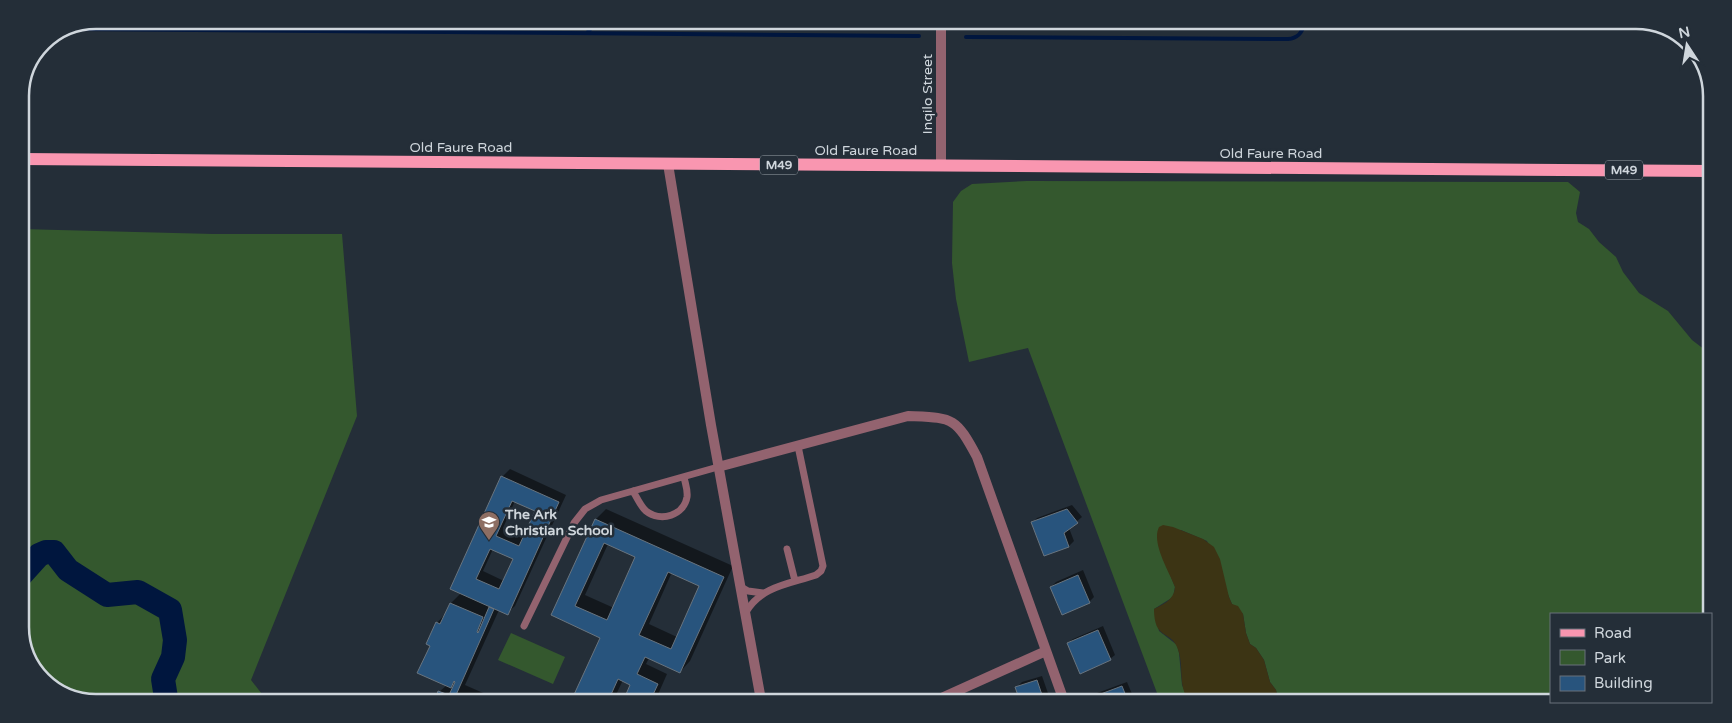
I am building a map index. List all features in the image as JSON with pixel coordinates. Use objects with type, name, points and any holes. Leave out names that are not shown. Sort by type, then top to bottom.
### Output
[{"type":"main road","name":"Old Faure Road","points":[[29,159],[1703,171]]},
{"type":"street","name":"Inqilo Street","points":[[941,29],[941,166]]},
{"type":"street","points":[[668,164],[718,467],[760,694]]},
{"type":"street","points":[[718,467],[908,416],[939,417],[954,422],[964,432],[977,457],[1061,694]]},
{"type":"street","points":[[950,694],[1046,651]]},
{"type":"lane","points":[[746,612],[750,605],[763,593],[816,575],[823,566],[798,446]]},
{"type":"lane","points":[[524,626],[579,516],[592,504],[718,467]]},
{"type":"lane","points":[[633,491],[648,513],[660,517],[670,516],[680,511],[686,502],[688,492],[684,477]]},
{"type":"lane","points":[[786,550],[794,581]]},
{"type":"lane","points":[[741,587],[763,593]]},
{"type":"green space","points":[[1027,181],[1568,182],[1580,192],[1576,213],[1578,222],[1589,229],[1599,242],[1616,257],[1623,272],[1639,293],[1668,311],[1692,340],[1703,348],[1703,613],[1550,613],[1550,694],[1277,694],[1270,682],[1264,660],[1256,648],[1250,644],[1243,614],[1232,604],[1207,541],[1181,530],[1165,562],[1175,587],[1173,597],[1154,609],[1159,631],[1177,645],[1182,685],[1186,694],[1157,694],[1028,348],[969,362],[956,299],[952,263],[953,202],[961,191],[972,184]]},
{"type":"green space","points":[[29,229],[213,234],[342,234],[357,416],[251,680],[262,694],[82,693],[62,685],[48,675],[40,665],[32,649],[29,632]]},
{"type":"green space","points":[[511,633],[565,657],[553,684],[498,660]]},
{"type":"sand","points":[[1163,525],[1173,527],[1203,539],[1214,547],[1220,559],[1232,604],[1238,606],[1243,614],[1250,644],[1256,648],[1264,660],[1270,682],[1277,694],[1185,694],[1181,661],[1177,647],[1170,638],[1159,630],[1155,619],[1154,609],[1171,598],[1175,587],[1159,549],[1157,534],[1159,527]]},
{"type":"building","name":"The Ark Christian School","points":[[501,476],[559,502],[508,615],[450,589]],"holes":[[[512,501],[535,511],[519,546],[496,536]],[[490,549],[513,559],[499,589],[476,579]]]},
{"type":"building","points":[[1067,509],[1078,523],[1064,533],[1069,547],[1044,556],[1031,522]]},
{"type":"building","points":[[595,519],[724,577],[680,673],[645,657],[637,674],[658,684],[653,694],[626,694],[630,685],[618,679],[611,694],[574,694],[600,638],[551,615]],"holes":[[[604,543],[635,557],[607,620],[575,606]],[[668,572],[699,586],[671,649],[639,635]]]},
{"type":"building","points":[[1078,575],[1090,603],[1062,615],[1050,587]]},
{"type":"building","points":[[450,603],[483,617],[478,633],[489,607],[494,609],[456,694],[449,694],[454,681],[451,688],[417,673],[430,646],[426,644],[436,622],[440,624]]},
{"type":"building","points":[[1098,630],[1111,660],[1080,674],[1067,643]]},
{"type":"building","points":[[1037,680],[1042,694],[1018,694],[1015,687]]},
{"type":"building","points":[[1122,686],[1125,694],[1101,694]]},
{"type":"waterway","points":[[93,29],[919,36]]},
{"type":"waterway","points":[[587,33],[590,29]]},
{"type":"waterway","points":[[966,37],[1288,39],[1299,35],[1302,29]]},
{"type":"waterway","points":[[29,566],[39,555],[46,552],[54,552],[68,570],[107,595],[138,592],[170,610],[175,640],[173,657],[163,679],[165,694]]},
{"type":"place","name":"The Ark Christian School","points":[[489,541]]}]
